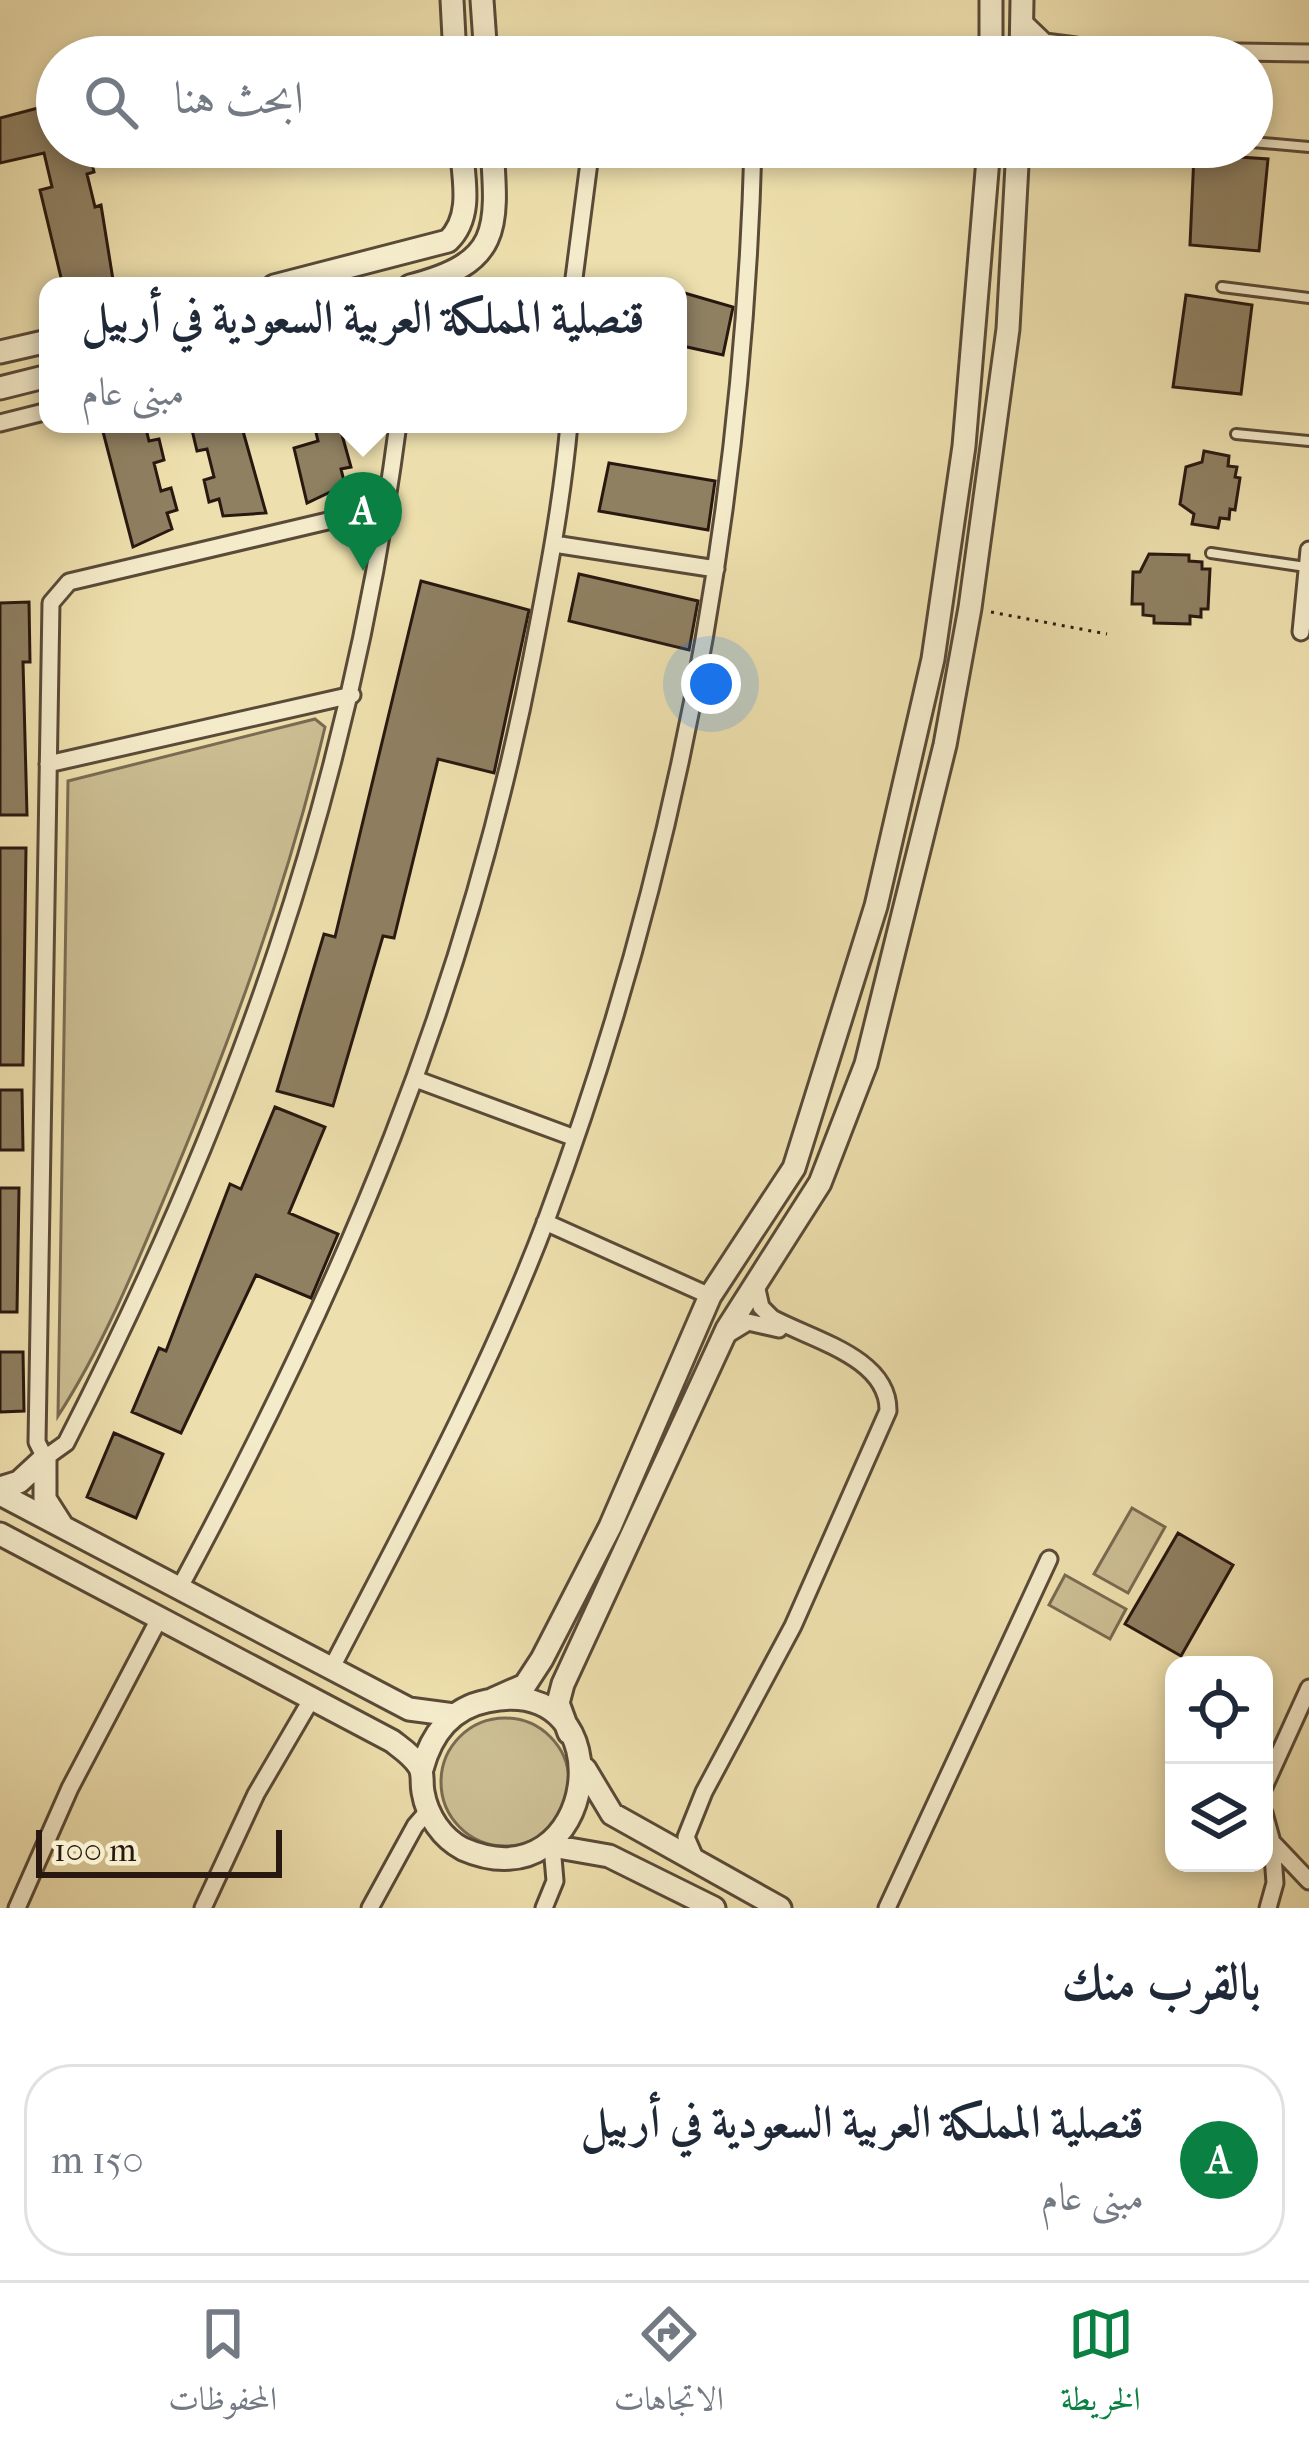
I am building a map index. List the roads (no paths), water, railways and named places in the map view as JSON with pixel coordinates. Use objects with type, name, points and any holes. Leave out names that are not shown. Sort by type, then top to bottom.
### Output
[{"type":"street","points":[[452,0],[454,36]]},
{"type":"street","points":[[482,0],[485,36]]},
{"type":"street","points":[[992,0],[992,36]]},
{"type":"street","points":[[1021,9],[1041,36]]},
{"type":"street","points":[[1273,52],[1309,53]]},
{"type":"street","points":[[309,277],[448,241],[462,223],[465,208],[462,168]]},
{"type":"street","points":[[441,277],[461,271],[488,240],[496,211],[493,168]]},
{"type":"street","points":[[571,277],[588,168]]},
{"type":"street","points":[[332,1667],[464,1403],[545,1222],[640,940],[671,822],[738,429],[752,168]]},
{"type":"street","points":[[0,1491],[409,1709],[454,1715],[525,1685],[610,1527],[710,1296],[781,1193],[848,999],[887,863],[933,659],[964,446],[987,168]]},
{"type":"street","points":[[780,1908],[605,1808],[558,1703],[723,1339],[757,1276],[820,1184],[878,1012],[945,745],[970,608],[1008,328],[1017,168]]},
{"type":"street","points":[[0,352],[39,343]]},
{"type":"street","points":[[0,388],[39,378]]},
{"type":"street","points":[[0,423],[39,413]]},
{"type":"street","points":[[0,1491],[19,1482],[66,1443],[148,1283],[234,1082],[292,914],[352,695],[397,433]]},
{"type":"street","points":[[180,1587],[315,1326],[418,1080],[497,822],[554,544],[567,433]]},
{"type":"street","points":[[66,1528],[47,1508],[45,1458],[37,1442],[47,618],[51,603],[70,582],[387,507]]},
{"type":"street","points":[[554,544],[716,569]]},
{"type":"street","points":[[1301,632],[1308,559]]},
{"type":"street","points":[[48,764],[352,695]]},
{"type":"street","points":[[848,999],[846,1041],[851,1047],[859,1046],[878,1012]]},
{"type":"street","points":[[806,1126],[833,1072],[845,1067],[851,1077],[840,1135]]},
{"type":"street","points":[[418,1080],[575,1138]]},
{"type":"street","points":[[545,1222],[710,1296]]},
{"type":"street","points":[[699,1865],[686,1837],[704,1792],[793,1626],[886,1426],[888,1394],[874,1370],[765,1312],[756,1292],[757,1276]]},
{"type":"street","points":[[723,1339],[756,1322],[816,1342]]},
{"type":"street","points":[[0,1534],[392,1742],[422,1769]]},
{"type":"street","points":[[883,1908],[1049,1559]]},
{"type":"street","points":[[17,1908],[70,1788],[159,1619]]},
{"type":"street","points":[[1273,1767],[1308,1691]]},
{"type":"street","points":[[493,1699],[536,1706],[574,1743],[581,1798],[552,1846],[555,1881],[544,1908]]},
{"type":"street","points":[[202,1908],[256,1794],[311,1700]]},
{"type":"street","points":[[454,1715],[428,1749],[422,1769],[428,1811],[440,1830],[476,1856],[520,1859],[552,1846],[609,1856],[714,1908]]},
{"type":"street","points":[[650,1837],[674,1831],[704,1792]]},
{"type":"street","points":[[370,1908],[428,1811]]},
{"type":"street","points":[[1273,1843],[1309,1881]]},
{"type":"street","points":[[1268,1908],[1275,1883],[1273,1856]]},
{"type":"street","points":[[659,1879],[686,1908]]},
{"type":"lane","points":[[1273,144],[1309,147]]},
{"type":"lane","points":[[1222,287],[1309,298]]},
{"type":"lane","points":[[1236,434],[1309,441]]},
{"type":"lane","points":[[1211,553],[1308,559]]},
{"type":"place","name":"قنصلية المملكة العربية السعودية في أربيل","points":[[363,571]]}]
